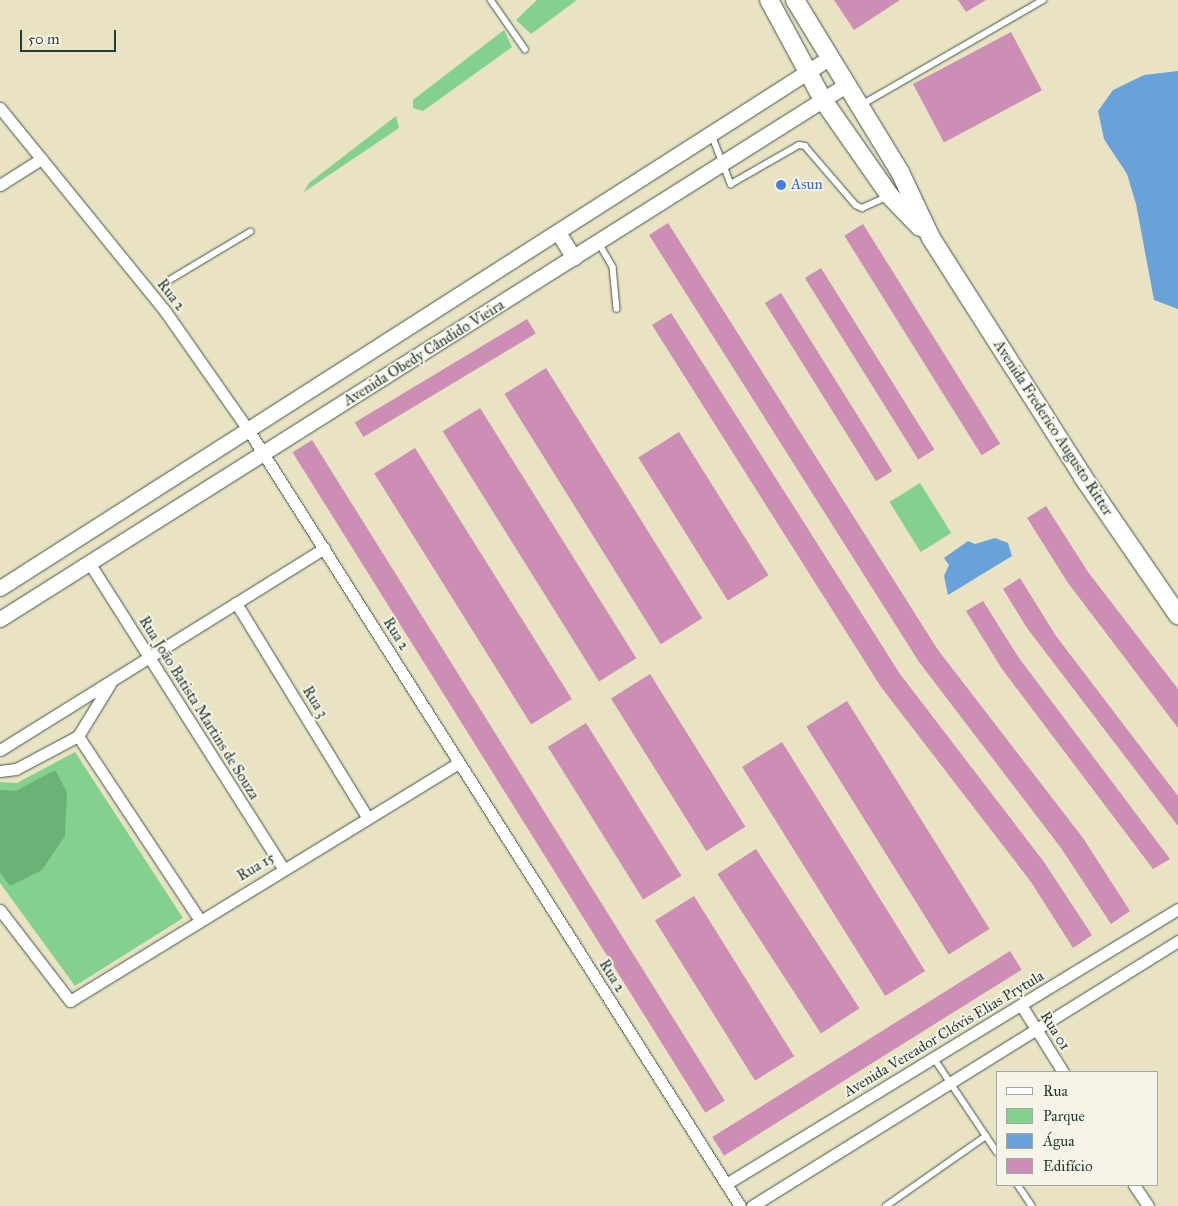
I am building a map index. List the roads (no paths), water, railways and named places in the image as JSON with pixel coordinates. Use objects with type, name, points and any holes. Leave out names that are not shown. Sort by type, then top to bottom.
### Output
[{"type":"main road","name":"Avenida Frederico Augusto Ritter","points":[[768,0],[823,100],[890,196],[931,238]]},
{"type":"main road","name":"Avenida Frederico Augusto Ritter","points":[[795,0],[900,172],[931,238],[1083,477],[1178,615]]},
{"type":"main road","name":"Avenida Obedy Cândido Vieira","points":[[0,588],[559,234],[829,58]]},
{"type":"main road","name":"Avenida Obedy Cândido Vieira","points":[[0,619],[599,243],[720,162],[846,86]]},
{"type":"main road","points":[[823,100],[859,107]]},
{"type":"main road","points":[[559,234],[574,258]]},
{"type":"street","name":"Rua 2","points":[[0,108],[165,311],[249,431],[737,1202]]},
{"type":"street","points":[[0,185],[42,159]]},
{"type":"street","points":[[0,750],[324,548]]},
{"type":"street","name":"Rua João Batista Martins de Souza","points":[[90,564],[283,868]]},
{"type":"street","name":"Rua 3","points":[[236,603],[368,818]]},
{"type":"street","points":[[0,771],[16,769],[78,736],[112,680]]},
{"type":"street","points":[[78,736],[199,919]]},
{"type":"street","name":"Rua 15","points":[[0,910],[70,1001],[199,919],[459,763]]},
{"type":"street","name":"Avenida Vereador Clóvis Elias Prytula","points":[[726,1184],[1178,909]]},
{"type":"street","points":[[752,1206],[1178,941]]},
{"type":"street","name":"Rua 01","points":[[1021,1005],[1062,1071]]},
{"type":"street","points":[[1135,1186],[1148,1206]]},
{"type":"lane","points":[[491,0],[525,49]]},
{"type":"lane","points":[[859,107],[1043,0]]},
{"type":"lane","points":[[712,135],[720,162],[734,185],[805,146],[856,205],[862,208],[890,196]]},
{"type":"lane","points":[[168,282],[250,232]]},
{"type":"lane","points":[[599,243],[613,267],[617,309]]},
{"type":"lane","points":[[934,1058],[996,1151]]},
{"type":"lane","points":[[886,1206],[986,1136]]},
{"type":"lane","points":[[1019,1186],[1032,1206]]},
{"type":"water","points":[[1178,71],[1178,309],[1154,300],[1136,204],[1127,174],[1104,139],[1098,111],[1113,90],[1144,75]]},
{"type":"water","points":[[995,538],[1008,543],[1012,556],[948,595],[944,576],[949,565],[944,558],[968,541],[975,544]]},
{"type":"place","name":"Asun","points":[[781,185]]}]
